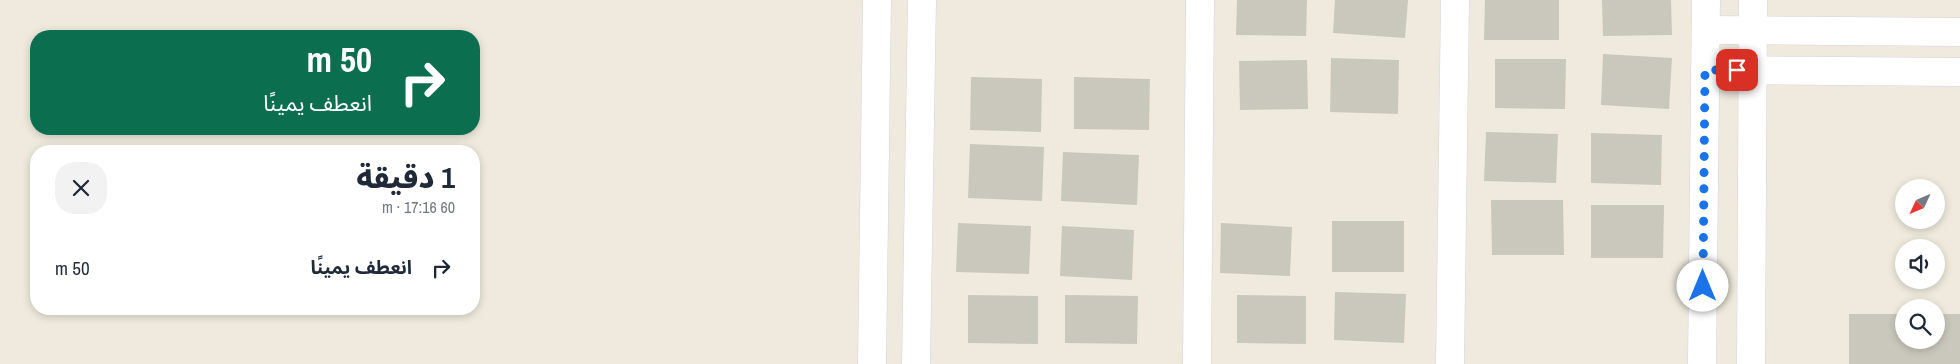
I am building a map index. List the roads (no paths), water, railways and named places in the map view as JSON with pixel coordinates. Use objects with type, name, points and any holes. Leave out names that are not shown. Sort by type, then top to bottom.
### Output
[{"type":"street","points":[[872,364],[877,0]]},
{"type":"street","points":[[916,364],[922,0]]},
{"type":"street","points":[[1197,364],[1200,0]]},
{"type":"street","points":[[1450,364],[1454,0]]},
{"type":"street","points":[[1702,364],[1706,0]]},
{"type":"street","points":[[1751,364],[1753,0]]},
{"type":"street","points":[[1706,30],[1960,32]]},
{"type":"street","points":[[1705,70],[1960,72]]}]
